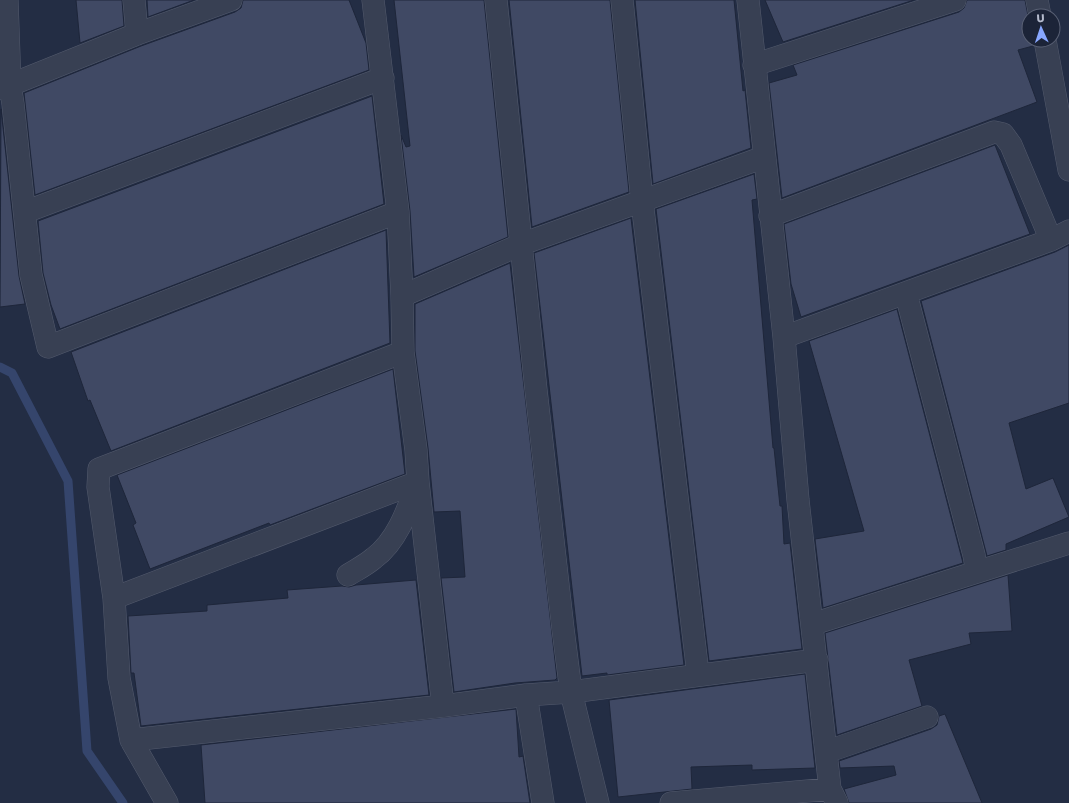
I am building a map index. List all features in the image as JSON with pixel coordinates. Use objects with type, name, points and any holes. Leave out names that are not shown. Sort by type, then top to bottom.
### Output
[{"type":"street","points":[[7,0],[5,86],[25,212],[31,275],[48,347],[398,212]]},
{"type":"street","points":[[134,0],[137,34]]},
{"type":"street","points":[[5,86],[137,34],[231,0]]},
{"type":"street","points":[[373,0],[398,212],[403,352],[416,450],[418,482],[443,706]]},
{"type":"street","points":[[496,0],[536,390],[571,692],[598,803]]},
{"type":"street","points":[[622,0],[642,200],[698,674]]},
{"type":"street","points":[[671,803],[834,796],[826,752],[813,624],[798,500],[784,337],[748,0]]},
{"type":"street","points":[[754,65],[955,0]]},
{"type":"street","points":[[1046,48],[1069,170]]},
{"type":"street","points":[[25,212],[383,78]]},
{"type":"street","points":[[770,216],[994,132],[1003,134],[1011,145],[1060,236],[906,294],[784,337]]},
{"type":"street","points":[[402,296],[522,244],[764,157]]},
{"type":"street","points":[[906,294],[974,556],[976,572]]},
{"type":"street","points":[[167,803],[131,740],[119,678],[114,598],[98,487],[99,469],[403,352]]},
{"type":"street","points":[[348,575],[375,558],[391,539],[407,513],[418,482]]},
{"type":"street","points":[[114,598],[418,482]]},
{"type":"street","points":[[813,624],[1069,544]]},
{"type":"street","points":[[131,740],[443,706],[526,695],[571,692],[698,674],[817,660]]},
{"type":"street","points":[[526,695],[543,803]]},
{"type":"street","points":[[826,752],[927,717]]},
{"type":"building","points":[[76,0],[122,0],[124,26],[80,43]]},
{"type":"building","points":[[147,0],[194,0],[148,17]]},
{"type":"building","points":[[243,0],[349,0],[366,43],[369,70],[35,195],[24,93],[141,46],[235,12],[241,8]]},
{"type":"building","points":[[394,0],[484,0],[508,237],[414,277],[410,211],[401,135],[406,147],[410,146]]},
{"type":"building","points":[[509,0],[610,0],[629,192],[532,227]]},
{"type":"building","points":[[635,0],[734,0],[743,91],[745,90],[751,148],[653,184]]},
{"type":"building","points":[[765,0],[914,0],[783,42]]},
{"type":"building","points":[[967,0],[1025,0],[1027,8],[1021,8],[1021,48],[1026,48],[1018,50],[1037,102],[782,198],[769,83],[797,75],[793,65],[959,12],[964,8]]},
{"type":"building","points":[[372,96],[384,204],[60,329],[51,305],[43,273],[38,221]]},
{"type":"building","points":[[1,109],[19,276],[25,304],[0,307]]},
{"type":"building","points":[[995,145],[1030,234],[801,317],[791,284],[784,224]]},
{"type":"building","points":[[754,174],[757,199],[752,200],[773,448],[780,506],[782,506],[784,544],[790,543],[802,649],[709,661],[656,209]]},
{"type":"building","points":[[631,218],[684,665],[607,675],[607,673],[582,676],[534,253]]},
{"type":"building","points":[[386,230],[390,343],[111,451],[90,400],[88,401],[71,352]]},
{"type":"building","points":[[1069,245],[1069,403],[1009,423],[1026,489],[1053,478],[1069,517],[1006,544],[1006,550],[987,556],[921,301],[1055,252]]},
{"type":"building","points":[[510,263],[557,678],[555,680],[515,683],[454,692],[441,578],[465,577],[460,511],[434,512],[428,448],[415,351],[415,304]]},
{"type":"building","points":[[897,309],[963,563],[823,608],[815,539],[864,531],[809,341]]},
{"type":"building","points":[[393,369],[405,474],[270,525],[269,523],[150,569],[133,525],[136,523],[117,475]]},
{"type":"building","points":[[1008,575],[1012,631],[969,633],[971,644],[909,660],[922,706],[837,735],[825,633]]},
{"type":"building","points":[[416,580],[429,695],[141,726],[134,673],[131,673],[128,616],[207,611],[207,605],[288,598],[287,590],[342,586],[349,587],[356,585]]},
{"type":"building","points":[[805,674],[815,768],[752,770],[752,765],[691,767],[692,789],[618,797],[609,700]]},
{"type":"building","points":[[516,709],[519,757],[523,756],[530,803],[205,803],[201,745]]},
{"type":"building","points":[[945,714],[982,803],[849,803],[844,789],[896,775],[894,766],[840,768],[839,761],[931,729],[937,725],[939,716]]},
{"type":"waterway","points":[[0,367],[12,373],[68,481],[87,751],[123,803]]}]
